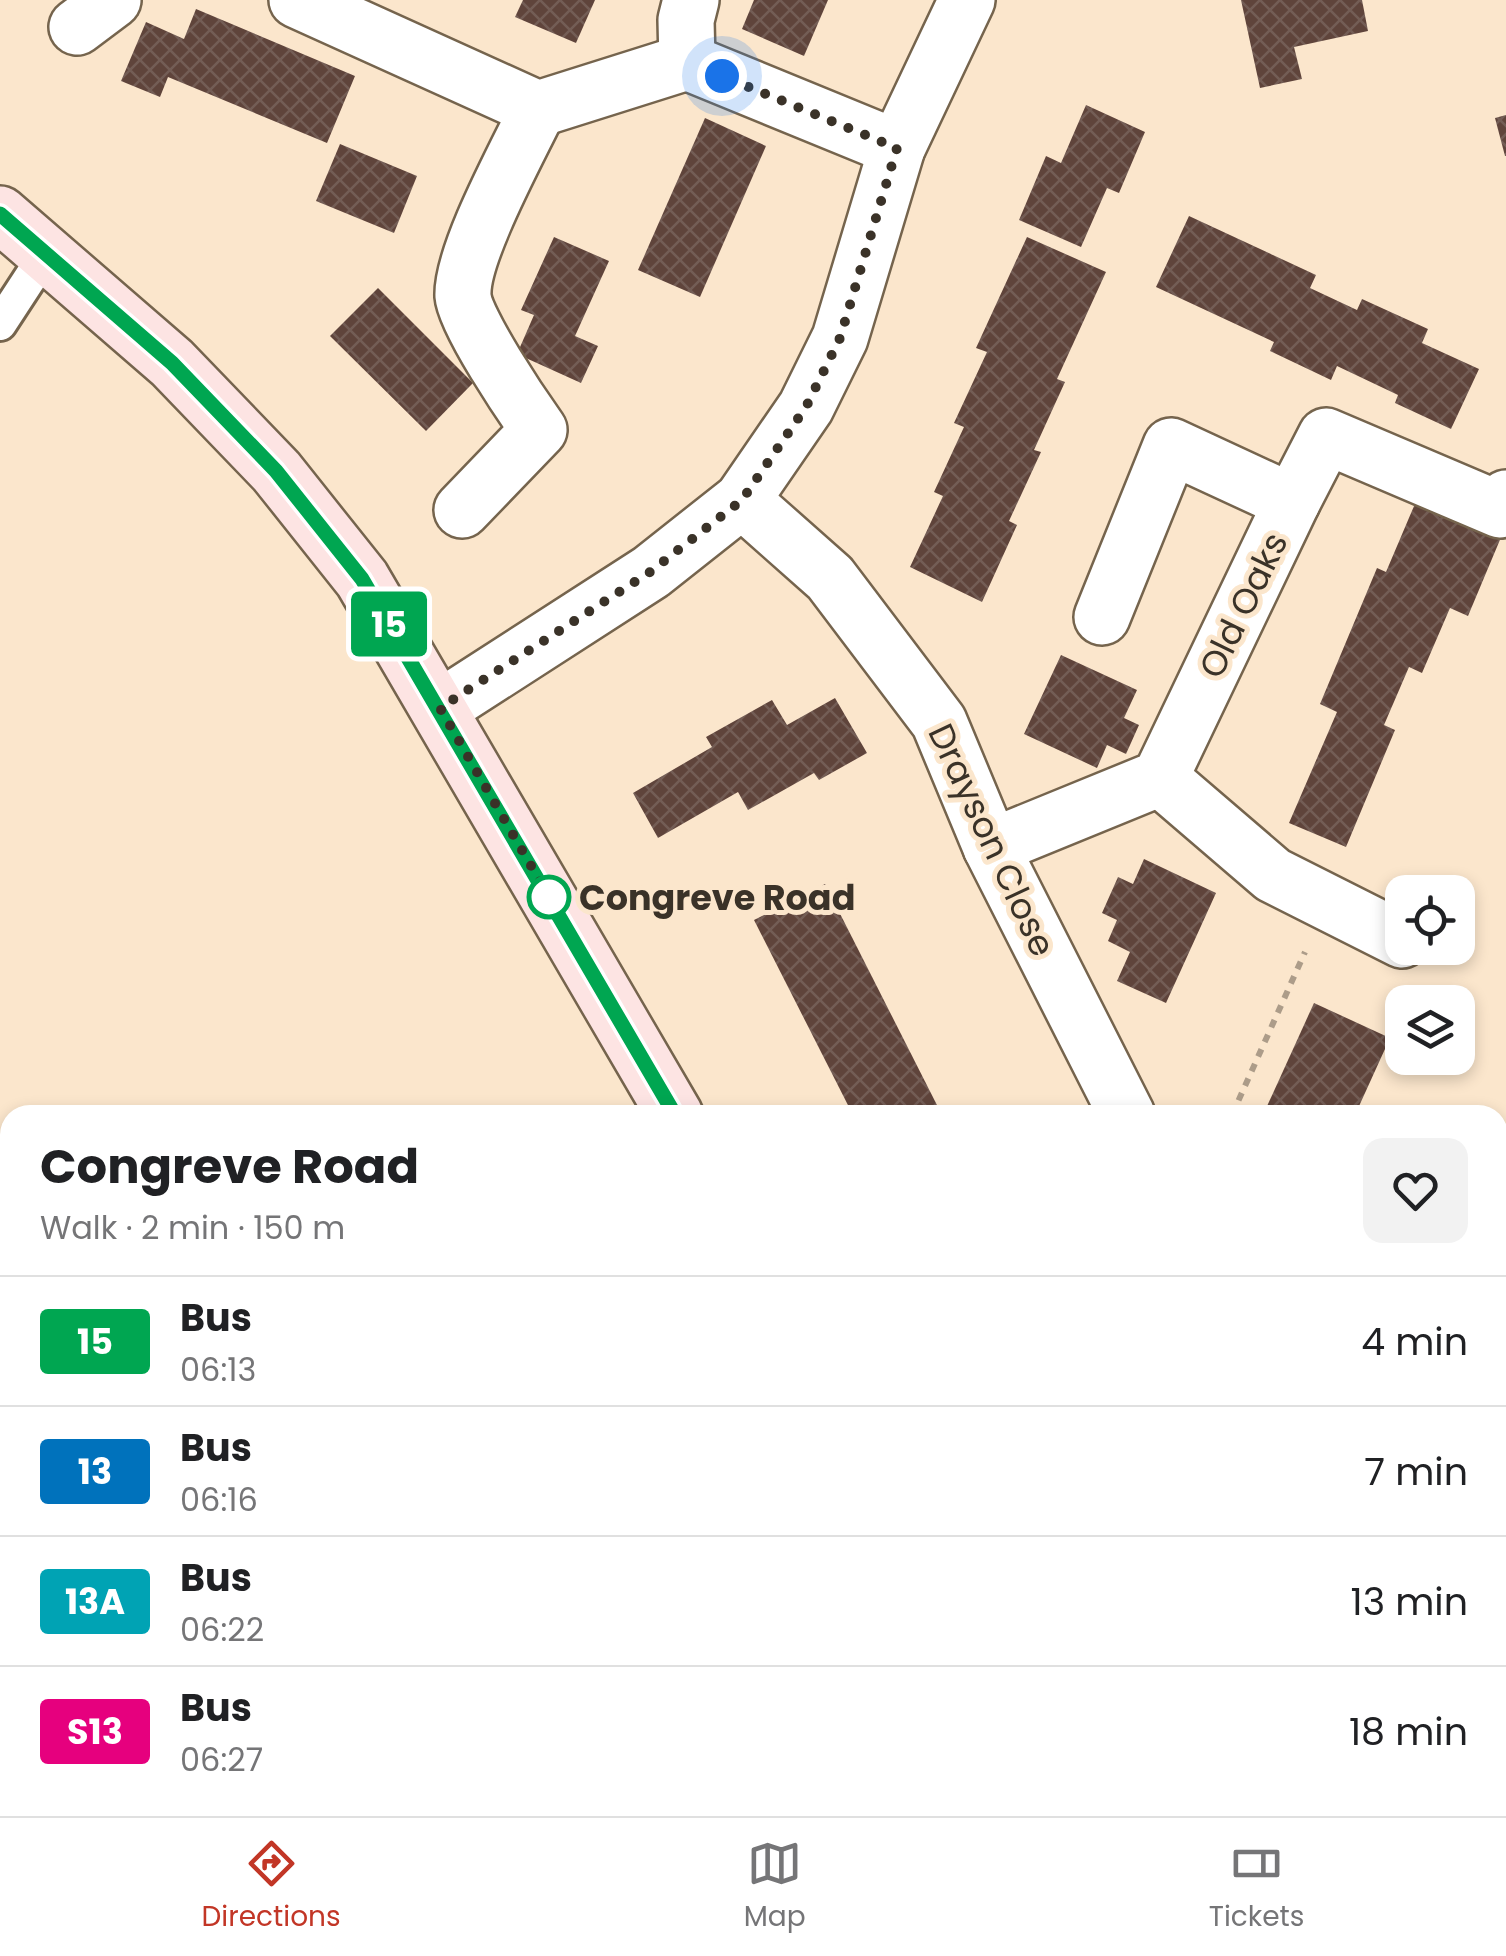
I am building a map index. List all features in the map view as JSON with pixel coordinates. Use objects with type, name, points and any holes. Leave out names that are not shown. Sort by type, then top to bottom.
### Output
[{"type":"street","points":[[296,0],[538,109],[687,62],[897,148]]},
{"type":"street","points":[[687,62],[686,20],[690,0]]},
{"type":"street","points":[[440,708],[650,572],[742,500],[806,407],[840,338],[897,148],[966,0]]},
{"type":"street","points":[[462,510],[539,430],[506,384],[463,299],[467,264],[538,109]]},
{"type":"street","points":[[0,214],[172,363],[276,471],[362,579],[669,1105]]},
{"type":"street","points":[[1292,502],[1326,436],[1500,510],[1506,498]]},
{"type":"street","name":"Old Oaks","points":[[1102,617],[1171,446],[1292,502],[1160,778]]},
{"type":"street","name":"Drayson Close","points":[[742,500],[830,578],[939,722],[991,847],[1122,1105]]},
{"type":"street","points":[[991,847],[1160,778],[1274,876],[1385,932]]},
{"type":"lane","points":[[0,324],[47,252]]},
{"type":"path","points":[[1237,1105],[1328,903]]},
{"type":"building","points":[[523,0],[595,0],[576,43],[515,17]]},
{"type":"building","points":[[754,0],[828,0],[804,56],[742,29]]},
{"type":"building","points":[[1241,0],[1362,0],[1368,31],[1294,47],[1302,79],[1260,88]]},
{"type":"building","points":[[196,9],[355,76],[327,143],[168,77],[160,97],[121,81],[146,22],[184,39]]},
{"type":"building","points":[[1086,105],[1145,132],[1119,193],[1107,188],[1081,247],[1019,220],[1046,156],[1061,163]]},
{"type":"building","points":[[1506,115],[1506,156],[1505,156],[1495,118]]},
{"type":"building","points":[[705,118],[766,146],[700,297],[638,270]]},
{"type":"building","points":[[340,144],[417,176],[394,233],[316,201]]},
{"type":"building","points":[[1189,216],[1316,275],[1310,288],[1357,310],[1362,299],[1428,329],[1422,343],[1479,369],[1451,429],[1395,403],[1398,395],[1337,366],[1331,380],[1270,351],[1274,342],[1156,287]]},
{"type":"building","points":[[554,237],[609,261],[575,336],[598,346],[581,383],[517,354],[534,315],[521,310]]},
{"type":"building","points":[[1027,237],[1106,272],[1057,379],[1065,382],[1034,450],[1041,452],[1009,521],[1017,525],[982,602],[910,567],[943,496],[934,492],[964,427],[954,423],[987,352],[976,348]]},
{"type":"building","points":[[378,288],[473,383],[426,431],[330,336]]},
{"type":"building","points":[[1417,499],[1502,535],[1468,616],[1450,608],[1422,673],[1409,667],[1384,725],[1395,730],[1346,847],[1289,823],[1337,712],[1320,704],[1377,568],[1386,572]]},
{"type":"building","points":[[1061,655],[1137,690],[1124,718],[1139,725],[1126,754],[1107,745],[1097,768],[1024,734]]},
{"type":"building","points":[[835,698],[867,753],[819,780],[814,773],[748,810],[738,792],[658,838],[633,793],[712,747],[706,737],[772,700],[787,725]]},
{"type":"building","points":[[1144,859],[1216,893],[1166,1003],[1117,981],[1130,952],[1108,941],[1117,920],[1102,913],[1118,877],[1133,884]]},
{"type":"building","points":[[825,884],[937,1105],[848,1105],[754,920]]},
{"type":"building","points":[[1314,1003],[1385,1036],[1385,1049],[1360,1105],[1268,1105]]},
{"type":"bus line","name":"15","points":[[0,214],[172,363],[276,471],[362,579],[669,1105]]},
{"type":"place","name":"Congreve Road","points":[[549,897]]},
{"type":"route","points":[[549,897],[440,708],[650,572],[742,500],[806,407],[840,338],[897,148],[722,76]]}]
